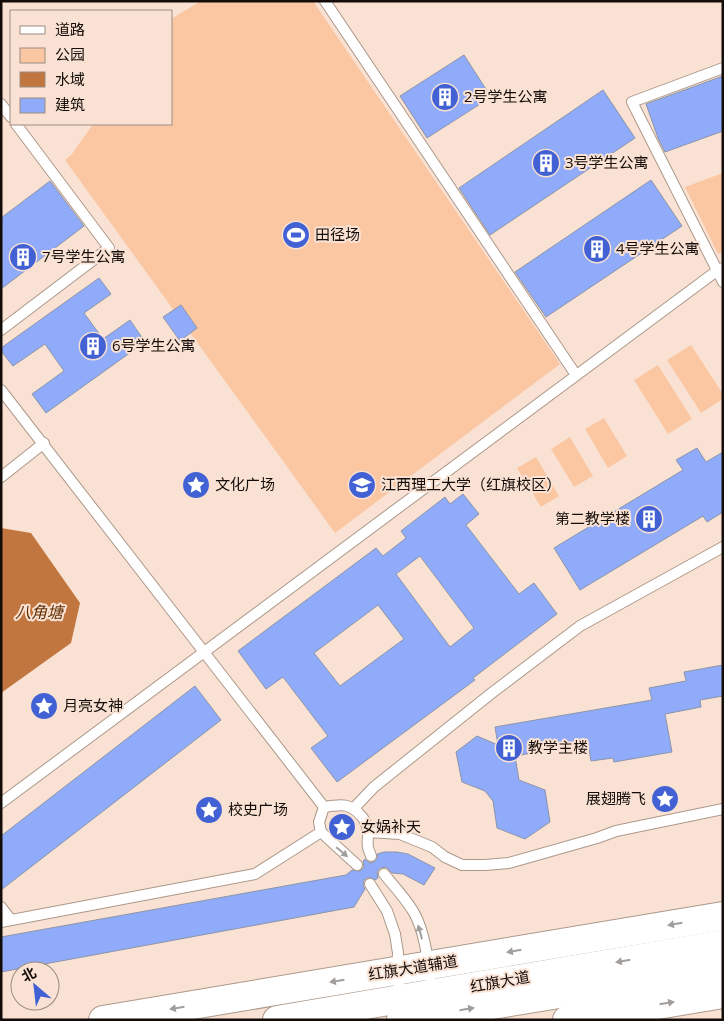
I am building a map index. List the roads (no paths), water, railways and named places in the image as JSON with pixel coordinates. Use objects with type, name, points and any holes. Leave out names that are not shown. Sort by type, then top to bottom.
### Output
[{"type":"main road","name":"红旗大道辅道","points":[[103,1020],[723,916]]},
{"type":"main road","name":"红旗大道","points":[[276,1020],[401,1013],[434,1004],[723,944]]},
{"type":"main road","name":"红旗大道","points":[[434,1004],[563,1010],[723,967]]},
{"type":"main road","points":[[563,1010],[723,994]]},
{"type":"lane","points":[[325,1],[576,375]]},
{"type":"lane","points":[[723,68],[632,102],[720,269],[723,282]]},
{"type":"lane","points":[[1,104],[10,116]]},
{"type":"lane","points":[[1,330],[109,248],[17,125]]},
{"type":"lane","points":[[1,803],[204,650],[720,269]]},
{"type":"lane","points":[[1,390],[44,443],[324,807]]},
{"type":"lane","points":[[1,477],[44,443]]},
{"type":"lane","points":[[354,808],[374,787],[493,692],[580,626],[723,547]]},
{"type":"lane","points":[[324,807],[340,804],[354,808],[366,823],[368,832],[366,846],[371,856]]},
{"type":"lane","points":[[324,807],[319,822],[321,832],[357,865]]},
{"type":"lane","points":[[368,832],[400,834],[432,847],[445,857],[462,865],[493,865],[546,854],[616,831],[723,809]]},
{"type":"lane","points":[[1,907],[6,921],[255,874],[321,832]]},
{"type":"lane","points":[[384,874],[414,912],[429,966],[434,1004]]},
{"type":"lane","points":[[370,884],[387,911],[395,934],[398,953],[397,971],[401,1013]]},
{"type":"water","name":"八角塘","points":[[1,528],[31,533],[80,603],[71,643],[1,693]]},
{"type":"place","name":"2号学生公寓","points":[[445,97]]},
{"type":"place","name":"3号学生公寓","points":[[546,163]]},
{"type":"place","name":"田径场","points":[[296,235]]},
{"type":"place","name":"4号学生公寓","points":[[597,249]]},
{"type":"place","name":"7号学生公寓","points":[[23,257]]},
{"type":"place","name":"6号学生公寓","points":[[93,346]]},
{"type":"place","name":"文化广场","points":[[196,485]]},
{"type":"place","name":"江西理工大学（红旗校区）","points":[[362,485]]},
{"type":"place","name":"第二教学楼","points":[[649,519]]},
{"type":"place","name":"月亮女神","points":[[44,706]]},
{"type":"place","name":"教学主楼","points":[[509,748]]},
{"type":"place","name":"展翅腾飞","points":[[665,799]]},
{"type":"place","name":"校史广场","points":[[209,810]]},
{"type":"place","name":"女娲补天","points":[[342,827]]}]
